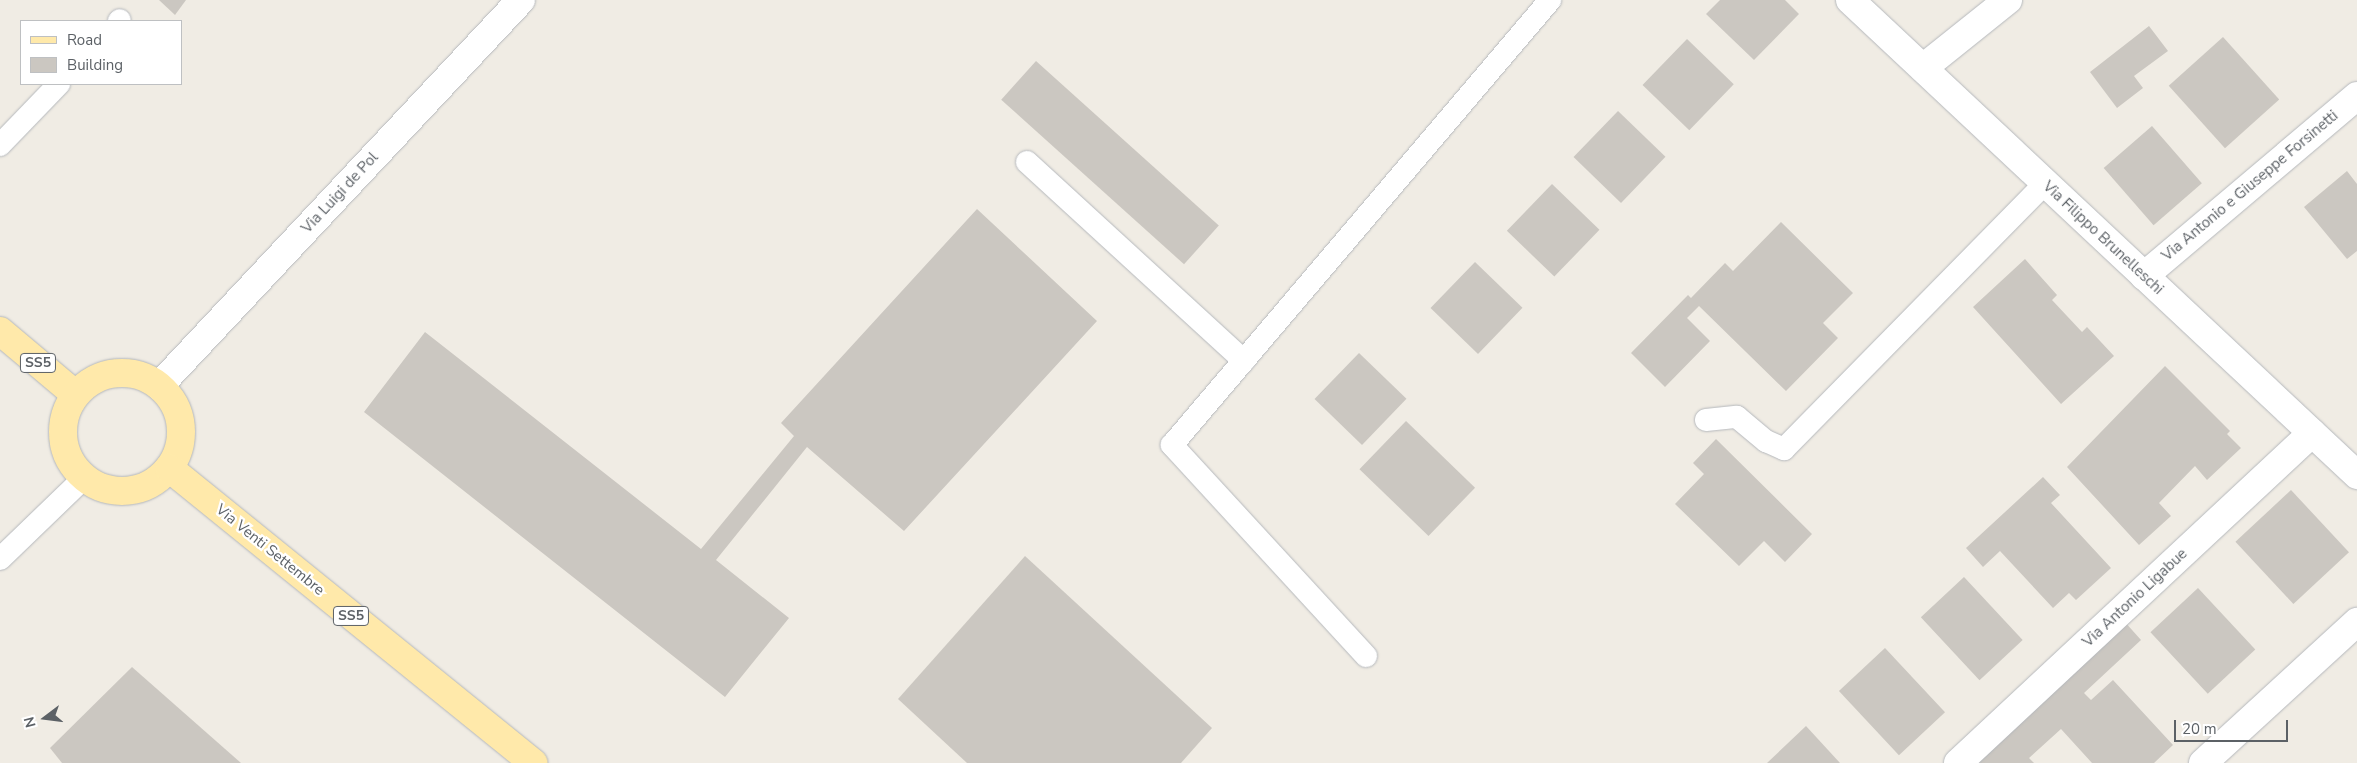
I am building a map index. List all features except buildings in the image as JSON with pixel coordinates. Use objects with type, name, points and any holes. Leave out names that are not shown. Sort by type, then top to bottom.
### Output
[{"type":"main road","name":"SS5","points":[[0,331],[76,395]]},
{"type":"main road","points":[[106,375],[143,377],[159,386],[171,399],[178,416],[181,434],[178,452],[169,468],[155,481],[138,489],[119,492],[100,488],[84,478],[72,465],[62,429],[67,411],[76,395],[89,382],[106,375]]},
{"type":"main road","name":"Via Venti Settembre","points":[[169,468],[533,763]]},
{"type":"street","name":"Via Luigi de Pol","points":[[159,386],[521,0]]},
{"type":"street","name":"Via Filippo Brunelleschi","points":[[1850,0],[2357,474]]},
{"type":"street","points":[[1923,68],[2008,0]]},
{"type":"street","name":"Via Antonio e Giuseppe Forsinetti","points":[[2144,276],[2357,96]]},
{"type":"street","name":"Via Antonio Ligabue","points":[[1958,763],[2312,433]]},
{"type":"street","points":[[2203,763],[2357,622]]},
{"type":"lane","points":[[1366,656],[1172,444],[1550,0]]},
{"type":"lane","points":[[0,145],[58,85]]},
{"type":"lane","points":[[1027,162],[1244,361]]},
{"type":"lane","points":[[1706,420],[1737,417],[1766,441],[1784,449],[2045,183]]},
{"type":"lane","points":[[0,559],[84,478]]}]
